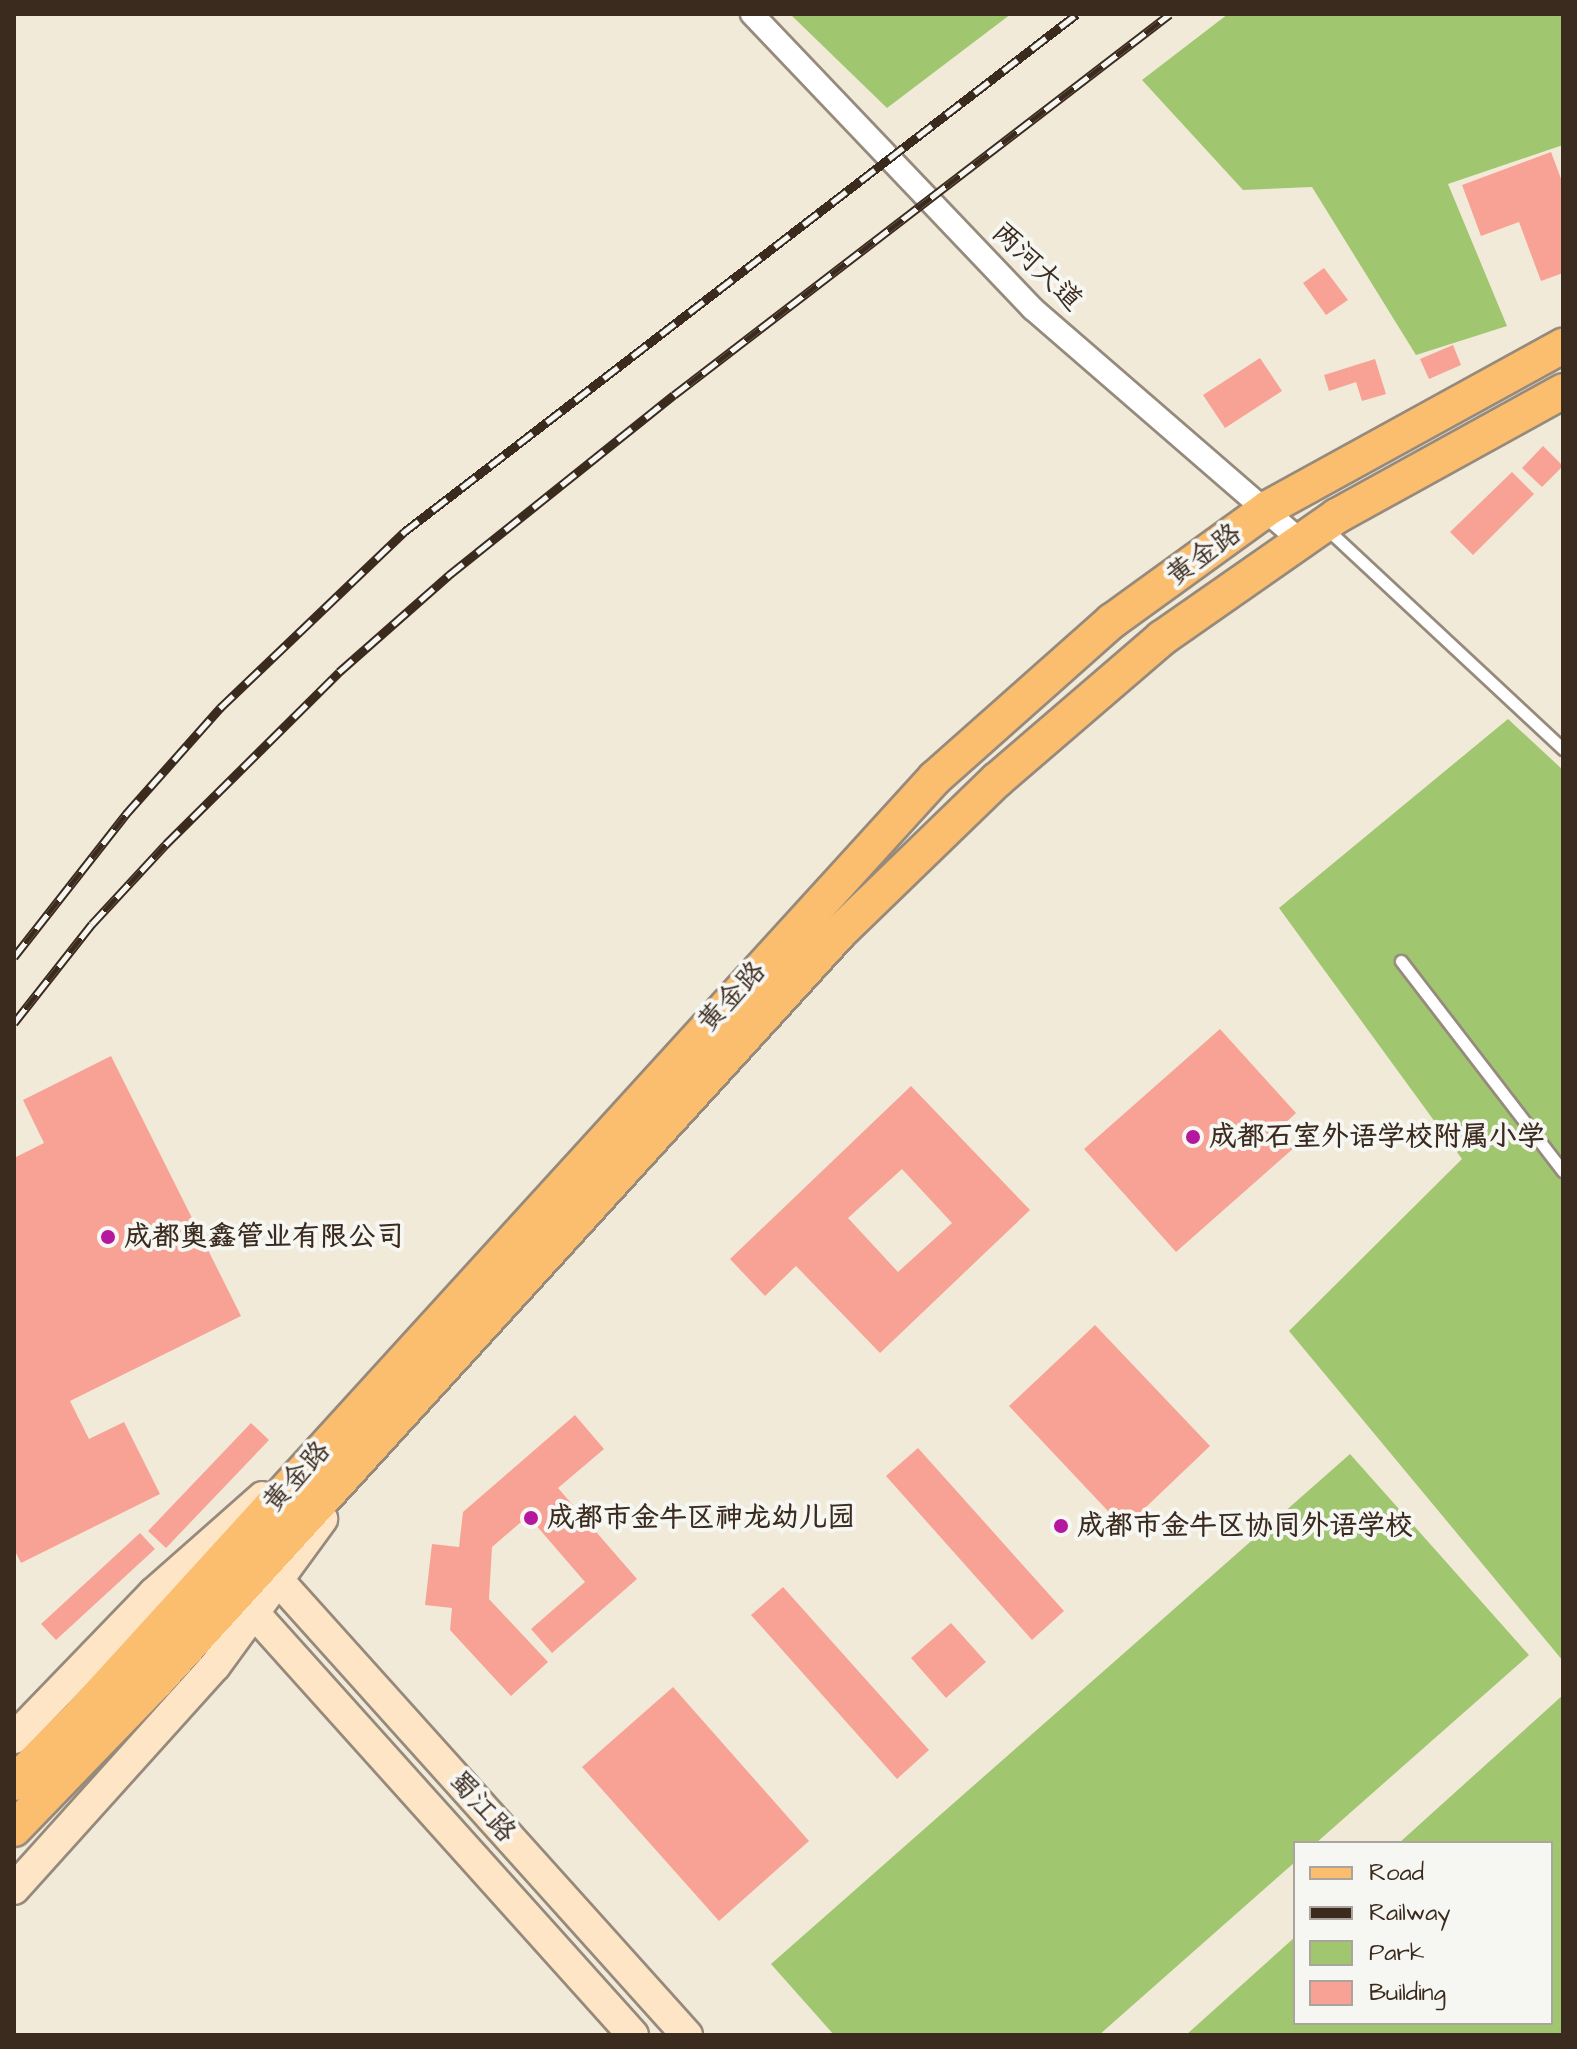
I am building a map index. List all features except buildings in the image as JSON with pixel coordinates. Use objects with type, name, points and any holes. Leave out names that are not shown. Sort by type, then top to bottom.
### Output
[{"type":"main road","name":"黄金路","points":[[14,1783],[935,778],[1112,621],[1268,508],[1563,346]]},
{"type":"main road","name":"黄金路","points":[[17,1826],[380,1438],[839,933],[915,857],[1101,688],[1312,534],[1563,391]]},
{"type":"street","name":"两河大道","points":[[752,14],[1033,309],[1268,508],[1312,534]]},
{"type":"street","points":[[14,1738],[154,1593],[343,1427]]},
{"type":"street","points":[[14,1889],[215,1666],[380,1438]]},
{"type":"street","name":"蜀江路","points":[[278,1580],[687,2035]]},
{"type":"street","name":"蜀江路","points":[[254,1613],[633,2035]]},
{"type":"lane","points":[[1312,534],[1563,749]]},
{"type":"lane","points":[[1401,961],[1563,1171]]},
{"type":"green space","points":[[790,14],[1011,14],[887,108]]},
{"type":"green space","points":[[1228,14],[1563,14],[1563,145],[1448,184],[1507,326],[1416,355],[1312,187],[1243,190],[1142,80]]},
{"type":"green space","points":[[1508,719],[1563,770],[1563,1661],[1289,1331],[1462,1159],[1279,908]]},
{"type":"green space","points":[[1350,1454],[1529,1655],[1318,1841],[1293,1841],[1293,1864],[1099,2035],[834,2035],[771,1964]]},
{"type":"green space","points":[[1563,1695],[1563,2035],[1186,2035],[1293,1939],[1293,2025],[1553,2025],[1553,1841],[1401,1841]]},
{"type":"railway","points":[[14,957],[126,814],[220,708],[404,532],[1077,14]]},
{"type":"railway","points":[[14,1023],[92,924],[166,844],[339,672],[449,575],[674,395],[1170,14]]},
{"type":"place","name":"成都石室外语学校附属小学","points":[[1193,1137]]},
{"type":"place","name":"成都奥鑫管业有限公司","points":[[108,1237]]},
{"type":"place","name":"成都市金牛区神龙幼儿园","points":[[531,1518]]},
{"type":"place","name":"成都市金牛区协同外语学校","points":[[1061,1526]]}]
